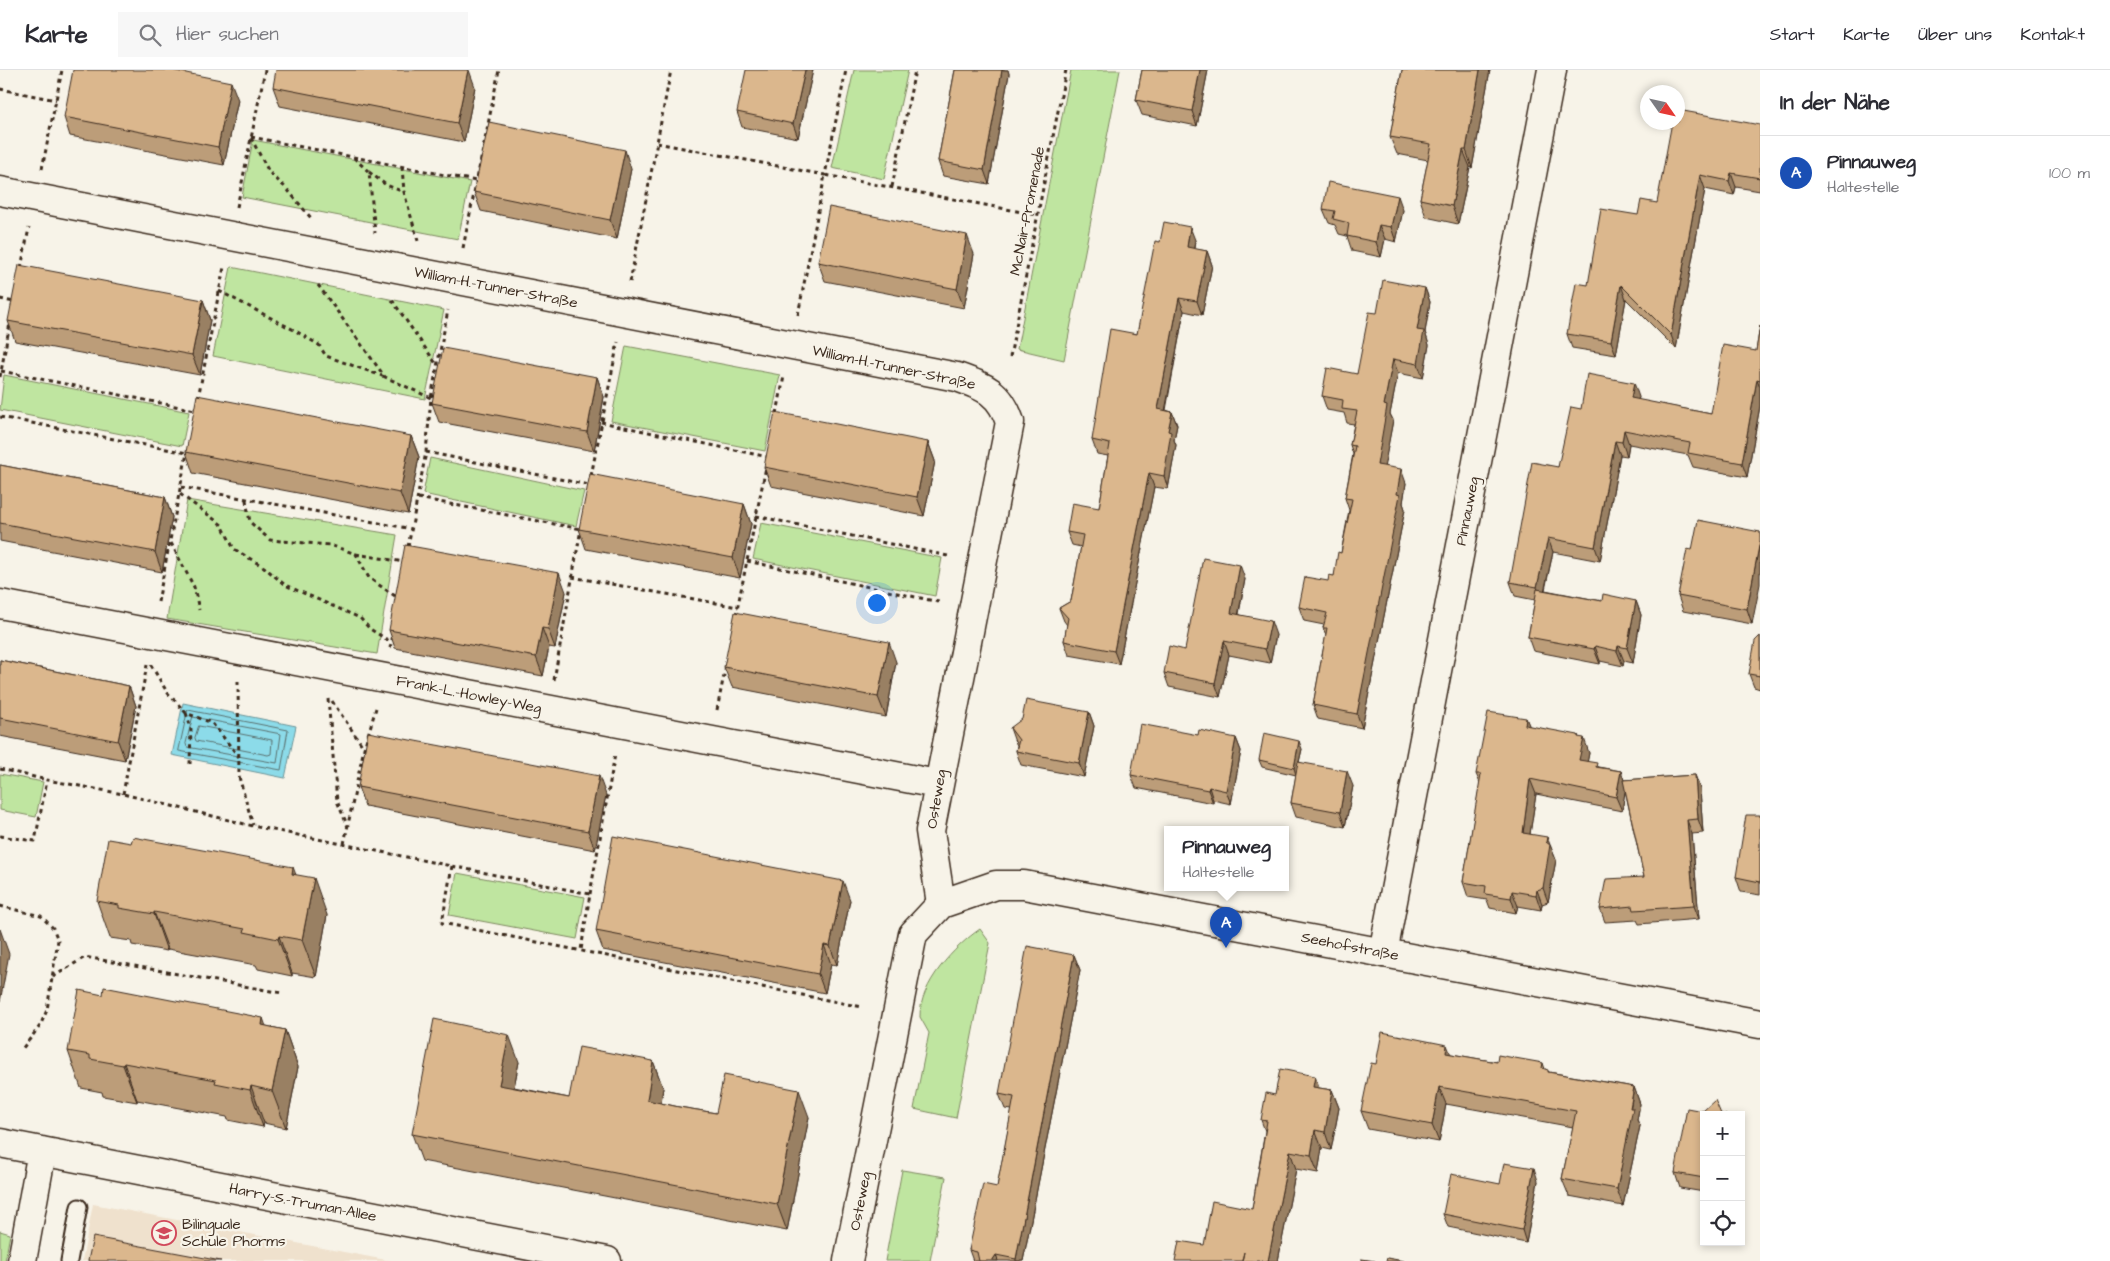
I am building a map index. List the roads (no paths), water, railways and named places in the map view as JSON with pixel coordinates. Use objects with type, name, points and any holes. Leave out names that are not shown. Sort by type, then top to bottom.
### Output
[{"type":"street","name":"Pinnauweg","points":[[1384,953],[1552,70]]},
{"type":"street","name":"William-H.-Tunner-Straße","points":[[0,191],[957,377],[982,385],[991,391]]},
{"type":"street","name":"Osteweg","points":[[848,1261],[913,934],[941,904],[930,831],[937,784],[1010,422],[1005,407],[991,391]]},
{"type":"street","name":"Frank-L.-Howley-Weg","points":[[0,604],[937,784]]},
{"type":"street","name":"Seehofstraße","points":[[941,904],[996,885],[1024,886],[1760,1024]]},
{"type":"street","name":"Harry-S.-Truman-Allee","points":[[0,1143],[607,1261]]},
{"type":"street","points":[[22,1261],[42,1151]]},
{"type":"lane","points":[[69,1261],[79,1207]]},
{"type":"water","points":[[183,703],[296,726],[285,778],[172,755]]},
{"type":"place","name":"Pinnauweg","points":[[1226,948]]},
{"type":"place","name":"Bilinguale Schule Phorms","points":[[164,1233]]}]
